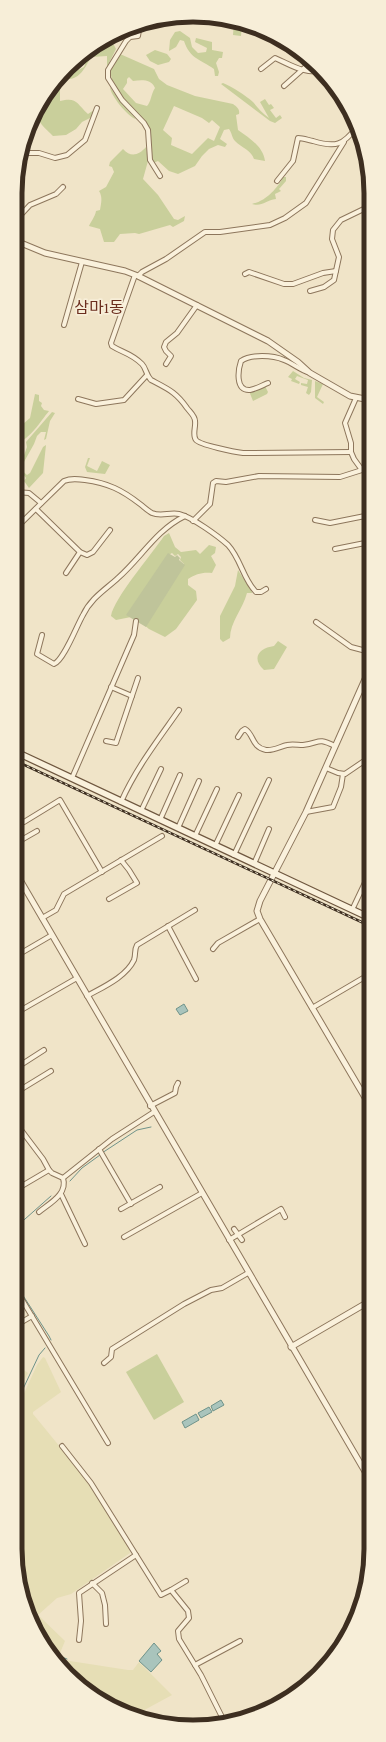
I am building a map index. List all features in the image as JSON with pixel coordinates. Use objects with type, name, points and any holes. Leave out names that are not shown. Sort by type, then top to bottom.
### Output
[{"type":"main road","points":[[22,755],[364,915]]},
{"type":"street","points":[[139,31],[138,34],[128,39],[108,70],[108,78],[122,100],[144,123],[148,130],[150,160],[160,176]]},
{"type":"street","points":[[261,69],[275,58],[302,70],[315,73]]},
{"type":"street","points":[[284,86],[307,65]]},
{"type":"street","points":[[27,153],[39,153],[55,158],[67,155],[85,140],[97,108]]},
{"type":"street","points":[[351,452],[243,453],[229,452],[220,448],[204,445],[194,438],[194,416],[180,397],[151,380],[147,375],[144,365],[132,355],[114,347],[111,343],[136,275],[166,259],[206,232],[220,232],[270,225],[301,208],[306,203],[344,142],[353,132]]},
{"type":"street","points":[[277,181],[293,161],[298,138],[321,143],[344,142]]},
{"type":"street","points":[[22,214],[30,206],[56,194],[64,187]]},
{"type":"street","points":[[310,291],[331,283],[334,280],[339,257],[332,239],[333,230],[341,220],[364,209]]},
{"type":"street","points":[[22,243],[45,253],[125,271],[136,275],[268,341],[298,362],[310,373]]},
{"type":"street","points":[[64,325],[82,262]]},
{"type":"street","points":[[245,274],[249,272],[284,284],[292,284],[323,273],[336,271]]},
{"type":"street","points":[[166,364],[170,356],[164,347],[166,342],[177,332],[198,305]]},
{"type":"street","points":[[268,383],[249,390],[243,389],[239,384],[241,361],[249,358],[275,357],[285,360],[301,370],[310,373],[356,398],[364,399]]},
{"type":"street","points":[[78,399],[96,404],[124,400],[147,375]]},
{"type":"street","points":[[193,521],[210,504],[213,483],[216,480],[226,482],[259,476],[340,477],[362,470],[351,452],[351,443],[345,423],[356,398]]},
{"type":"street","points":[[22,522],[64,481],[69,478],[100,482],[110,485],[156,515],[178,514],[186,516],[221,539],[228,546],[235,554],[248,582],[256,592],[261,592],[266,588]]},
{"type":"street","points":[[22,492],[29,493],[41,503]]},
{"type":"street","points":[[36,509],[80,552],[87,555],[93,552],[110,530]]},
{"type":"street","points":[[42,635],[37,654],[54,664],[57,663],[64,653],[89,604],[119,578],[162,531],[186,516]]},
{"type":"street","points":[[315,520],[330,523],[364,516]]},
{"type":"street","points":[[335,549],[364,543]]},
{"type":"street","points":[[66,573],[80,552]]},
{"type":"street","points":[[72,778],[134,635],[136,621]]},
{"type":"street","points":[[316,622],[351,647],[364,650]]},
{"type":"street","points":[[106,741],[116,743],[138,678]]},
{"type":"street","points":[[364,681],[306,812],[274,873],[257,911],[260,919],[364,1096]]},
{"type":"street","points":[[111,687],[132,696]]},
{"type":"street","points":[[121,802],[129,784],[179,710]]},
{"type":"street","points":[[238,737],[242,731],[249,731],[253,741],[265,750],[271,750],[288,744],[304,745],[320,740],[335,746]]},
{"type":"street","points":[[306,812],[333,806],[341,788],[343,774],[364,761]]},
{"type":"street","points":[[326,768],[343,774]]},
{"type":"street","points":[[141,811],[161,769]]},
{"type":"street","points":[[160,820],[180,774]]},
{"type":"street","points":[[234,855],[269,780]]},
{"type":"street","points":[[178,828],[199,781]]},
{"type":"street","points":[[195,836],[218,789]]},
{"type":"street","points":[[215,846],[239,795]]},
{"type":"street","points":[[24,822],[60,800],[102,872]]},
{"type":"street","points":[[254,864],[269,829]]},
{"type":"street","points":[[22,840],[37,831]]},
{"type":"street","points":[[42,918],[56,910],[64,894],[162,836]]},
{"type":"street","points":[[109,899],[137,883],[129,870],[120,860]]},
{"type":"street","points":[[22,883],[150,1106],[364,1470]]},
{"type":"street","points":[[352,910],[364,885]]},
{"type":"street","points":[[87,996],[107,984],[130,967],[136,954],[137,945],[195,910]]},
{"type":"street","points":[[213,949],[218,943],[260,919]]},
{"type":"street","points":[[168,926],[196,979]]},
{"type":"street","points":[[22,952],[52,935]]},
{"type":"street","points":[[22,1010],[77,978]]},
{"type":"street","points":[[312,1008],[364,978]]},
{"type":"street","points":[[22,1064],[44,1050]]},
{"type":"street","points":[[22,1090],[51,1071]]},
{"type":"street","points":[[150,1106],[175,1093],[178,1083]]},
{"type":"street","points":[[63,1178],[101,1152],[154,1112]]},
{"type":"street","points":[[22,1130],[44,1159],[52,1174],[63,1178]]},
{"type":"street","points":[[101,1152],[131,1204]]},
{"type":"street","points":[[22,1186],[49,1170]]},
{"type":"street","points":[[39,1212],[61,1194],[64,1183],[63,1178]]},
{"type":"street","points":[[121,1209],[160,1187]]},
{"type":"street","points":[[124,1237],[202,1193]]},
{"type":"street","points":[[61,1194],[85,1244]]},
{"type":"street","points":[[229,1240],[281,1209],[285,1217]]},
{"type":"street","points":[[234,1229],[242,1240]]},
{"type":"street","points":[[104,1363],[112,1356],[112,1348],[184,1304],[211,1290],[222,1288],[248,1273]]},
{"type":"street","points":[[22,1300],[108,1443]]},
{"type":"street","points":[[291,1347],[364,1304]]},
{"type":"street","points":[[22,1322],[32,1316]]},
{"type":"street","points":[[62,1446],[91,1483],[162,1595],[186,1581]]},
{"type":"street","points":[[78,1640],[81,1621],[78,1595],[80,1592],[136,1555]]},
{"type":"street","points":[[92,1583],[102,1593],[105,1605],[106,1624]]},
{"type":"street","points":[[171,1590],[189,1615],[188,1621],[180,1628],[178,1635],[222,1718]]},
{"type":"street","points":[[195,1665],[240,1641]]},
{"type":"shaded area","points":[[43,1357],[45,1358],[61,1392],[33,1412],[33,1414],[83,1475],[129,1548],[130,1553],[71,1594],[57,1598],[38,1615],[65,1641],[60,1653],[56,1651],[51,1644],[35,1614],[25,1582],[22,1560],[22,1398],[37,1365]]},
{"type":"shaded area","points":[[22,1369],[28,1373],[22,1385]]},
{"type":"shaded area","points":[[60,1657],[70,1661],[128,1670],[133,1670],[139,1662],[172,1695],[141,1712],[138,1711],[107,1697],[89,1685],[80,1678]]},
{"type":"green space","points":[[234,27],[242,29],[241,36],[233,35]]},
{"type":"green space","points":[[180,31],[190,38],[192,47],[198,53],[206,52],[207,48],[195,42],[196,38],[212,42],[212,50],[223,52],[222,58],[219,58],[216,63],[219,72],[218,76],[215,76],[214,69],[189,52],[184,41],[180,40],[176,47],[169,51],[170,40],[175,32]]},
{"type":"green space","points":[[109,44],[114,45],[116,49],[107,67],[107,56],[91,57],[79,75],[72,79],[67,79],[70,74],[84,67],[86,59],[89,57]]},
{"type":"green space","points":[[155,50],[167,54],[171,59],[169,62],[158,65],[150,61],[146,55]]},
{"type":"green space","points":[[120,54],[154,69],[159,79],[167,85],[195,96],[233,104],[239,111],[239,114],[236,115],[238,130],[251,139],[258,147],[264,156],[265,161],[254,159],[249,151],[235,141],[229,129],[224,130],[220,139],[227,144],[225,147],[218,145],[209,149],[195,166],[178,174],[169,171],[158,161],[153,163],[150,130],[120,95],[112,81],[110,70]],"holes":[[[129,77],[133,81],[140,80],[149,82],[155,88],[147,106],[136,103],[123,89]],[[174,106],[202,118],[209,123],[212,120],[220,127],[214,141],[208,138],[192,154],[171,145],[172,138],[163,130]]]},
{"type":"green space","points":[[223,83],[235,89],[253,102],[269,118],[260,102],[265,99],[269,105],[271,104],[274,108],[270,110],[276,118],[280,115],[282,118],[275,123],[270,121],[221,84]]},
{"type":"green space","points":[[59,87],[60,101],[73,100],[88,114],[94,110],[94,114],[90,118],[82,122],[76,129],[66,135],[53,136],[39,119],[45,107]]},
{"type":"green space","points":[[110,87],[119,100],[136,119],[120,105],[113,95]]},
{"type":"green space","points":[[146,147],[148,161],[143,179],[158,195],[174,219],[178,220],[185,216],[184,221],[173,227],[170,225],[139,234],[120,234],[114,242],[104,242],[100,229],[89,226],[96,211],[100,210],[101,198],[99,191],[106,187],[114,172],[112,167],[109,166],[110,162],[123,149],[129,154],[138,154]]},
{"type":"green space","points":[[283,177],[286,177],[286,181],[279,189],[281,191],[275,194],[276,199],[259,205],[252,204],[270,194]]},
{"type":"green space","points":[[22,355],[24,355],[22,366]]},
{"type":"green space","points":[[293,371],[304,378],[312,380],[311,392],[309,395],[306,393],[308,387],[301,385],[301,383],[307,384],[308,380],[297,376],[295,379],[300,382],[299,384],[291,381],[292,379],[288,377]]},
{"type":"green space","points":[[315,381],[323,384],[317,397],[324,402],[323,404],[315,398]]},
{"type":"green space","points":[[265,386],[268,392],[267,394],[253,401],[249,391]]},
{"type":"green space","points":[[35,394],[39,395],[39,401],[42,403],[41,406],[44,410],[49,411],[22,441],[22,425],[30,418]]},
{"type":"green space","points":[[52,412],[55,413],[50,421],[46,439],[44,440],[46,432],[41,432],[37,436],[22,465],[22,461],[27,447],[26,442]]},
{"type":"green space","points":[[46,445],[43,473],[29,488],[24,481],[26,478],[22,471],[27,475],[30,473],[43,447]]},
{"type":"green space","points":[[88,458],[90,458],[87,466],[97,471],[102,461],[110,465],[105,474],[87,472],[85,467]]},
{"type":"green space","points":[[169,533],[175,547],[181,552],[196,550],[200,554],[209,545],[216,547],[215,553],[211,556],[216,565],[212,573],[199,574],[188,579],[188,585],[196,591],[197,600],[176,629],[165,637],[149,629],[143,624],[184,564],[180,560],[181,557],[178,554],[175,556],[172,553],[167,556],[131,617],[116,620],[111,616],[119,598],[164,536]]},
{"type":"green space","points":[[168,553],[175,557],[177,555],[180,558],[179,560],[185,565],[146,627],[126,615]]},
{"type":"green space","points":[[238,570],[252,593],[247,593],[243,605],[232,626],[230,638],[223,642],[220,639],[220,616],[235,586]]},
{"type":"green space","points":[[278,641],[287,647],[274,669],[264,670],[258,661],[258,654],[264,649],[274,646]]},
{"type":"green space","points":[[157,1354],[184,1402],[154,1420],[126,1372]]},
{"type":"water","points":[[184,1004],[188,1011],[180,1015],[176,1009]]},
{"type":"water","points":[[221,1400],[224,1405],[213,1411],[211,1406]]},
{"type":"water","points":[[209,1407],[212,1412],[201,1418],[198,1413]]},
{"type":"water","points":[[196,1414],[199,1420],[185,1428],[182,1422]]},
{"type":"water","points":[[154,1643],[161,1651],[157,1654],[162,1660],[151,1672],[139,1661]]},
{"type":"waterway","points":[[102,1153],[137,1130],[151,1127]]},
{"type":"waterway","points":[[70,1181],[82,1168],[100,1155]]},
{"type":"waterway","points":[[22,1222],[51,1196]]},
{"type":"waterway","points":[[22,1294],[51,1340]]},
{"type":"waterway","points":[[22,1391],[39,1355],[45,1348]]},
{"type":"waterway","points":[[59,1656],[67,1659]]},
{"type":"railway","points":[[22,764],[364,923]]},
{"type":"district","name":"삼마1동","points":[[99,307]]}]
